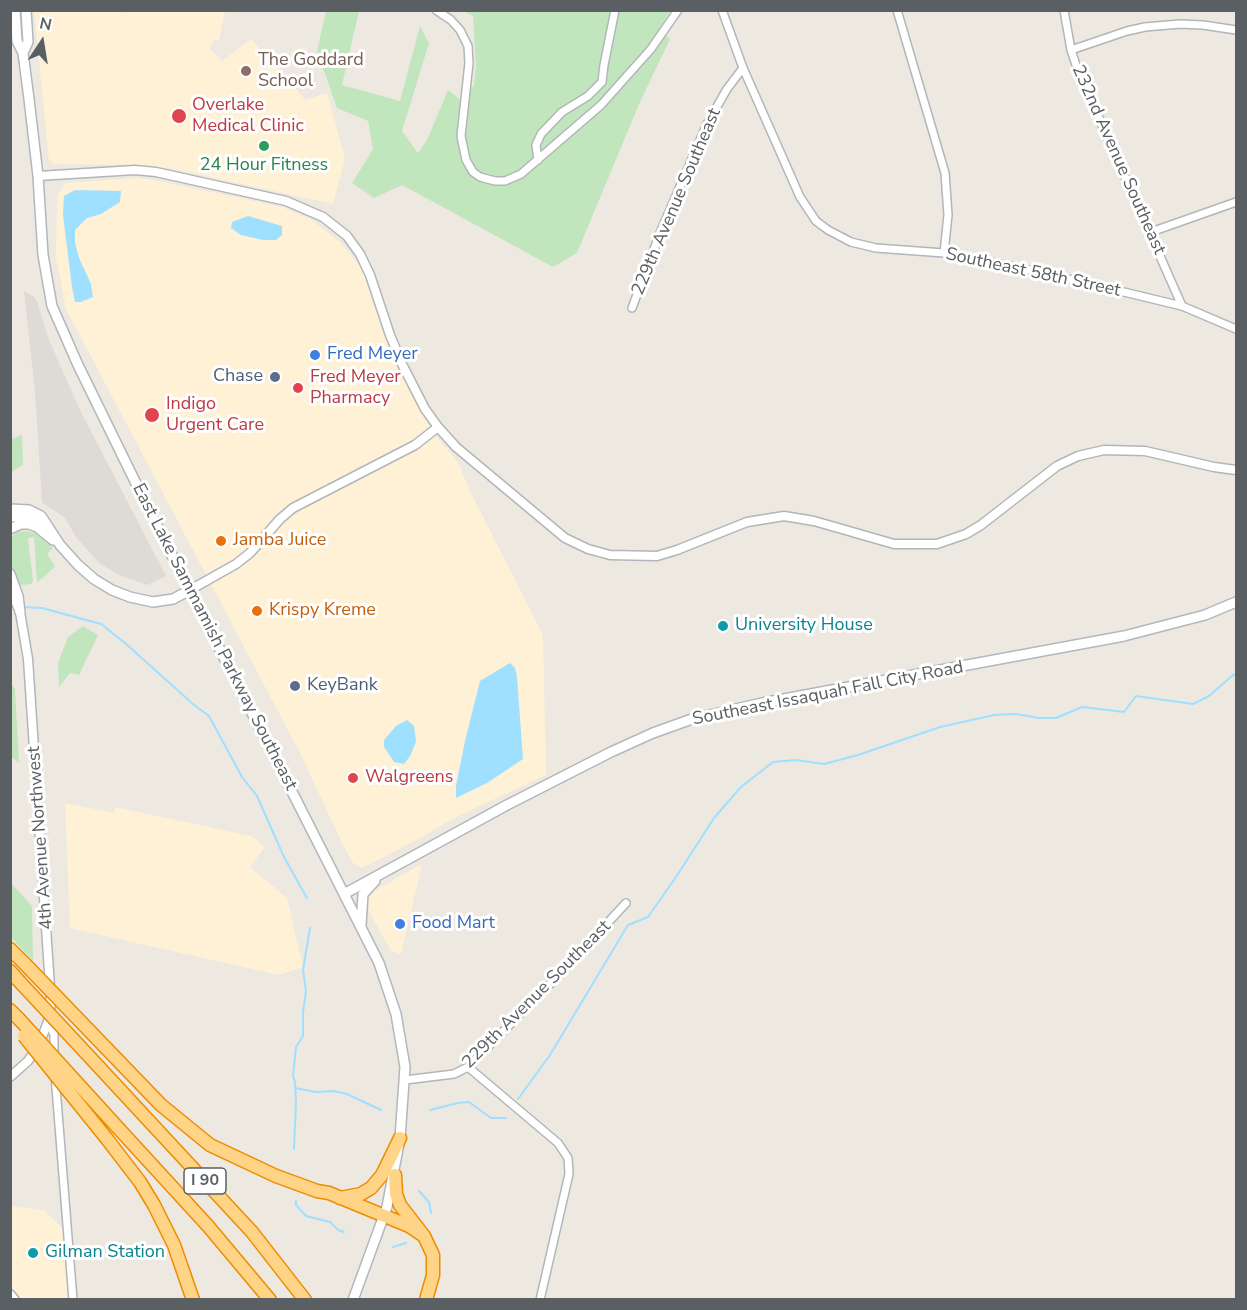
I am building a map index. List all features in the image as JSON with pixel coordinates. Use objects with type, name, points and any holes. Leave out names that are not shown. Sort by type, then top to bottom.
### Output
[{"type":"highway","points":[[10,949],[149,1094],[210,1145],[241,1161],[413,1228],[424,1236]]},
{"type":"highway","name":"I 90","points":[[14,975],[252,1232],[305,1299]]},
{"type":"highway","points":[[14,1018],[140,1182],[166,1228],[193,1299]]},
{"type":"highway","name":"I 90","points":[[14,1018],[208,1226],[270,1299]]},
{"type":"highway","points":[[334,1196],[361,1194],[371,1188],[382,1175],[400,1138]]},
{"type":"highway","points":[[395,1174],[396,1194],[400,1205],[429,1244],[434,1263],[426,1299]]},
{"type":"main road","name":"East Lake Sammamish Parkway Southeast","points":[[15,10],[17,41],[23,53],[38,176],[43,255],[52,306],[78,365],[361,927],[393,1000],[403,1049],[405,1080],[400,1138],[395,1174],[384,1216],[353,1299]]},
{"type":"main road","name":"East Lake Sammamish Parkway Southeast","points":[[23,53],[27,42],[26,10]]},
{"type":"main road","points":[[10,509],[35,512],[47,524],[60,545]]},
{"type":"main road","points":[[10,517],[25,517],[47,524]]},
{"type":"main road","points":[[10,529],[21,524],[37,527],[60,545],[94,579],[130,597],[161,602],[173,599],[190,590]]},
{"type":"main road","points":[[10,574],[21,615]]},
{"type":"main road","name":"Southeast Issaquah Fall City Road","points":[[344,894],[549,783],[653,733],[692,719],[762,703],[1124,636],[1204,615],[1236,602]]},
{"type":"main road","points":[[361,927],[363,894],[367,887],[388,870]]},
{"type":"street","points":[[436,10],[451,20],[460,30],[468,46],[469,63],[461,136],[462,151],[472,172],[487,180],[505,181],[521,174],[601,105],[651,49],[678,10]]},
{"type":"street","points":[[538,160],[536,145],[541,134],[562,112],[588,96],[602,82],[615,10]]},
{"type":"street","points":[[722,10],[742,68]]},
{"type":"street","points":[[897,10],[945,173],[948,215],[944,253]]},
{"type":"street","name":"232nd Avenue Southeast","points":[[1064,10],[1071,50],[1084,87],[1151,232],[1182,306]]},
{"type":"street","points":[[1071,50],[1145,27],[1180,24],[1236,30]]},
{"type":"street","name":"Southeast 58th Street","points":[[742,68],[800,197],[816,221],[828,230],[851,242],[876,248],[944,253],[1034,271],[1182,306],[1236,329]]},
{"type":"street","name":"229th Avenue Southeast","points":[[632,308],[660,234],[704,132],[727,89],[742,68]]},
{"type":"street","points":[[38,176],[145,171],[285,201],[324,217],[347,236],[363,259],[398,356],[425,409],[438,427],[456,447],[565,538],[588,549],[610,555],[643,557],[677,550],[747,522],[784,516],[814,521],[894,544],[937,544],[966,534],[981,525],[1057,466],[1078,456],[1104,450],[1144,452],[1236,470]]},
{"type":"street","points":[[1151,232],[1236,202]]},
{"type":"street","points":[[190,590],[236,564],[250,553],[292,508],[415,445],[438,427]]},
{"type":"street","name":"4th Avenue Northwest","points":[[10,1077],[28,1061],[39,1045],[48,1023],[51,1002],[31,699],[21,615]]},
{"type":"street","name":"229th Avenue Southeast","points":[[405,1080],[454,1074],[468,1067],[626,903]]},
{"type":"street","points":[[48,1023],[54,1034],[56,1099],[73,1299]]},
{"type":"street","points":[[468,1067],[558,1143],[566,1153],[569,1162],[569,1174],[540,1299]]},
{"type":"street","points":[[10,1294],[15,1299]]},
{"type":"shaded area","points":[[125,10],[225,11],[219,40],[213,41],[210,49],[222,61],[251,39],[281,70],[305,100],[327,93],[345,159],[333,204],[169,168],[136,165],[53,164],[49,160],[34,11],[119,11],[124,14]]},
{"type":"shaded area","points":[[136,178],[282,207],[312,220],[340,242],[368,275],[397,359],[435,435],[458,462],[470,491],[543,635],[546,775],[454,818],[362,868],[353,863],[343,845],[301,755],[66,309],[56,257],[57,195],[66,183]]},
{"type":"shaded area","points":[[24,291],[37,301],[49,340],[81,412],[166,576],[147,585],[119,575],[99,563],[76,537],[65,518],[42,502],[35,393]]},
{"type":"shaded area","points":[[65,803],[114,813],[115,807],[251,836],[265,847],[250,867],[287,898],[303,967],[279,975],[70,928]]},
{"type":"shaded area","points":[[422,864],[401,954],[391,951],[366,906],[374,891]]},
{"type":"shaded area","points":[[11,1206],[44,1210],[63,1229],[68,1299],[22,1299],[11,1286]]},
{"type":"green space","points":[[326,11],[359,11],[342,85],[400,101],[420,26],[429,43],[402,131],[418,153],[427,140],[448,90],[462,101],[474,85],[476,67],[473,16],[463,11],[670,11],[659,29],[670,39],[640,102],[577,253],[553,267],[402,185],[374,198],[352,183],[373,149],[368,121],[337,108],[317,51]]},
{"type":"green space","points":[[22,435],[23,465],[11,472],[11,439]]},
{"type":"green space","points":[[18,532],[34,533],[53,548],[47,554],[55,566],[37,582],[34,537],[28,538],[33,581],[31,584],[22,585],[17,583],[11,570],[11,537]]},
{"type":"green space","points":[[83,626],[98,635],[79,675],[70,673],[59,687],[58,663],[68,637]]},
{"type":"green space","points":[[10,682],[15,689],[19,763],[11,757]]},
{"type":"green space","points":[[11,883],[32,906],[33,961],[11,937]]},
{"type":"water","points":[[75,190],[121,191],[120,202],[101,214],[87,218],[75,230],[75,243],[79,258],[91,284],[93,297],[81,302],[75,302],[63,215],[64,196]]},
{"type":"water","points":[[248,216],[282,226],[282,235],[276,240],[263,240],[241,235],[231,228],[232,222]]},
{"type":"water","points":[[510,663],[515,668],[517,677],[523,759],[487,783],[456,798],[456,786],[465,741],[480,681]]},
{"type":"water","points":[[407,720],[414,726],[416,742],[404,764],[394,762],[384,747],[384,740],[396,726]]},
{"type":"waterway","points":[[22,607],[42,608],[101,624],[209,716],[242,777],[257,796],[284,857],[307,898]]},
{"type":"waterway","points":[[518,1099],[550,1055],[628,925],[648,917],[714,818],[741,787],[773,762],[796,760],[824,764],[940,727],[994,715],[1016,714],[1056,718],[1082,707],[1124,712],[1136,696],[1193,704],[1209,696],[1236,674]]},
{"type":"waterway","points":[[294,1149],[296,1103],[293,1076],[296,1047],[303,1036],[306,991],[303,970],[310,928]]},
{"type":"waterway","points":[[295,1088],[347,1094],[381,1110]]},
{"type":"waterway","points":[[430,1110],[469,1102],[491,1118],[506,1118]]},
{"type":"waterway","points":[[419,1191],[429,1202],[431,1213]]},
{"type":"waterway","points":[[296,1201],[296,1205],[306,1216],[330,1222],[338,1230],[344,1232]]},
{"type":"waterway","points":[[393,1247],[406,1243]]},
{"type":"place","name":"The Goddard School","points":[[246,71]]},
{"type":"place","name":"Overlake Medical Clinic","points":[[179,116]]},
{"type":"place","name":"24 Hour Fitness","points":[[264,146]]},
{"type":"place","name":"Fred Meyer","points":[[315,355]]},
{"type":"place","name":"Chase","points":[[275,377]]},
{"type":"place","name":"Fred Meyer Pharmacy","points":[[298,388]]},
{"type":"place","name":"Indigo Urgent Care","points":[[152,415]]},
{"type":"place","name":"Jamba Juice","points":[[221,541]]},
{"type":"place","name":"Krispy Kreme","points":[[257,611]]},
{"type":"place","name":"University House","points":[[723,626]]},
{"type":"place","name":"KeyBank","points":[[295,686]]},
{"type":"place","name":"Walgreens","points":[[353,778]]},
{"type":"place","name":"Food Mart","points":[[400,924]]},
{"type":"place","name":"Gilman Station","points":[[33,1253]]}]
